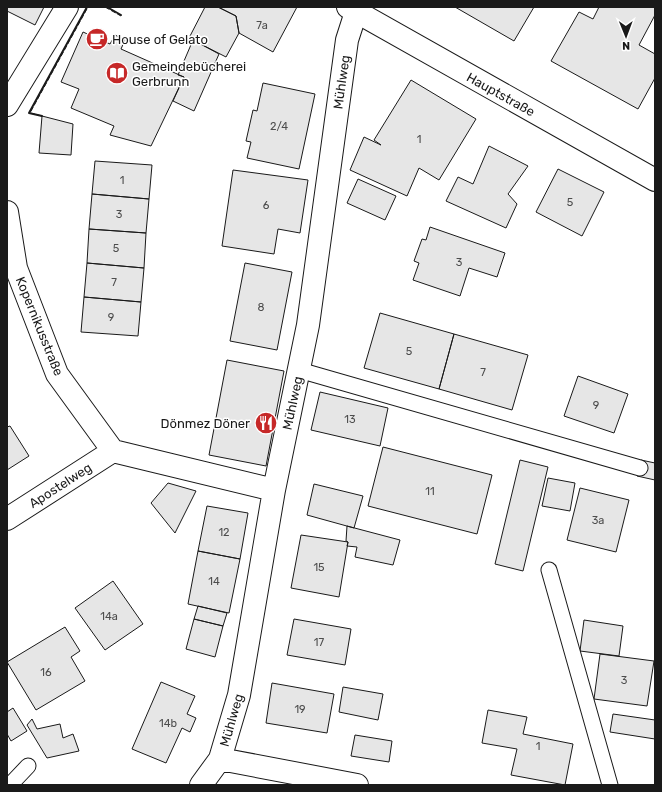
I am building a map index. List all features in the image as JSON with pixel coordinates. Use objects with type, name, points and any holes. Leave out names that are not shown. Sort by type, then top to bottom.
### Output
[{"type":"street","points":[[7,105],[67,7]]},
{"type":"street","name":"Hauptstraße","points":[[352,10],[655,180]]},
{"type":"street","name":"Mühlweg","points":[[201,785],[220,759],[239,695],[274,490],[308,325],[352,10]]},
{"type":"street","name":"Kopernikusstraße","points":[[7,212],[16,268],[57,374],[113,451]]},
{"type":"street","points":[[113,451],[274,490]]},
{"type":"street","name":"Apostelweg","points":[[7,520],[113,451]]},
{"type":"street","points":[[220,759],[320,781],[357,785]]},
{"type":"lane","points":[[299,370],[640,468]]},
{"type":"lane","points":[[549,570],[610,785]]},
{"type":"lane","points":[[10,785],[28,766]]},
{"type":"building","points":[[7,7],[44,7],[35,25],[7,11]]},
{"type":"building","points":[[205,7],[218,7],[236,16],[239,33],[226,57],[189,38]]},
{"type":"building","points":[[218,7],[297,7],[273,52],[239,33],[236,16]]},
{"type":"building","points":[[455,7],[534,7],[514,41]]},
{"type":"building","points":[[599,7],[655,7],[655,15],[639,45],[655,54],[655,78],[638,109],[551,61],[579,12],[593,19]]},
{"type":"building","points":[[83,32],[110,44],[115,35],[125,40],[121,49],[184,77],[151,146],[110,135],[114,126],[71,108],[79,89],[61,82]]},
{"type":"building","points":[[193,40],[219,54],[194,111],[173,101],[184,77],[178,75]]},
{"type":"building","points":[[411,80],[476,119],[439,180],[419,168],[407,196],[350,170],[364,137],[381,145],[374,140]]},
{"type":"building","points":[[263,83],[315,94],[299,169],[247,158],[251,142],[246,141],[253,110],[257,111]]},
{"type":"building","points":[[42,116],[73,124],[71,155],[39,153]]},
{"type":"building","points":[[489,146],[528,166],[508,194],[517,204],[506,228],[446,201],[458,177],[473,184]]},
{"type":"building","points":[[95,161],[152,165],[149,199],[92,194]]},
{"type":"building","points":[[558,169],[604,192],[582,236],[536,212]]},
{"type":"building","points":[[233,170],[308,180],[300,233],[278,229],[274,254],[222,246]]},
{"type":"building","points":[[358,179],[396,196],[385,220],[347,203]]},
{"type":"building","points":[[92,194],[149,199],[146,233],[89,229]]},
{"type":"building","points":[[430,227],[505,253],[497,277],[469,268],[460,296],[413,280],[419,263],[414,261],[422,239],[426,240]]},
{"type":"building","points":[[89,229],[146,233],[144,268],[87,263]]},
{"type":"building","points":[[87,263],[144,268],[141,302],[84,297]]},
{"type":"building","points":[[245,263],[292,272],[277,350],[230,341]]},
{"type":"building","points":[[84,297],[141,302],[138,336],[81,332]]},
{"type":"building","points":[[380,313],[454,334],[439,389],[364,368]]},
{"type":"building","points":[[454,334],[528,355],[512,410],[439,389]]},
{"type":"building","points":[[227,360],[284,371],[266,466],[209,455]]},
{"type":"building","points":[[578,376],[628,394],[614,433],[564,416]]},
{"type":"building","points":[[320,392],[388,408],[380,446],[311,430]]},
{"type":"building","points":[[10,426],[29,456],[7,470],[7,427]]},
{"type":"building","points":[[383,447],[492,475],[477,534],[368,506]]},
{"type":"building","points":[[520,460],[548,467],[523,571],[495,564]]},
{"type":"building","points":[[641,460],[655,463],[655,480],[637,476]]},
{"type":"building","points":[[548,478],[575,483],[570,511],[542,506]]},
{"type":"building","points":[[168,483],[196,491],[175,533],[151,503]]},
{"type":"building","points":[[314,484],[363,496],[354,528],[307,515]]},
{"type":"building","points":[[580,488],[629,500],[616,552],[567,540]]},
{"type":"building","points":[[207,506],[248,513],[240,559],[198,551]]},
{"type":"building","points":[[347,526],[400,540],[393,565],[355,557],[357,547],[347,546]]},
{"type":"building","points":[[301,535],[348,542],[339,597],[291,588]]},
{"type":"building","points":[[198,551],[240,559],[229,613],[188,604]]},
{"type":"building","points":[[113,581],[143,624],[105,650],[75,608]]},
{"type":"building","points":[[198,606],[227,613],[223,626],[194,619]]},
{"type":"building","points":[[194,619],[223,626],[215,657],[186,649]]},
{"type":"building","points":[[294,619],[351,629],[345,665],[287,655]]},
{"type":"building","points":[[584,620],[623,626],[619,656],[580,651]]},
{"type":"building","points":[[65,627],[80,651],[71,657],[85,681],[36,710],[7,662]]},
{"type":"building","points":[[600,654],[654,661],[647,706],[594,699]]},
{"type":"building","points":[[161,682],[195,696],[187,714],[196,718],[190,732],[182,728],[166,763],[132,749]]},
{"type":"building","points":[[272,683],[334,694],[327,733],[266,723]]},
{"type":"building","points":[[343,687],[383,694],[378,720],[339,712]]},
{"type":"building","points":[[13,708],[27,731],[11,741],[7,734],[7,712]]},
{"type":"building","points":[[488,710],[527,717],[523,734],[573,744],[565,785],[511,775],[517,749],[482,743]]},
{"type":"building","points":[[613,714],[655,720],[655,739],[610,732]]},
{"type":"building","points":[[32,719],[37,729],[60,724],[63,738],[73,734],[79,751],[47,758],[27,725]]},
{"type":"building","points":[[355,735],[392,741],[389,762],[351,756]]},
{"type":"fence","points":[[42,116],[30,113],[88,7]]},
{"type":"fence","points":[[105,7],[121,16]]},
{"type":"wall","points":[[42,116],[29,113],[87,7]]},
{"type":"wall","points":[[107,7],[121,15]]},
{"type":"place","name":"House of Gelato","points":[[97,39]]},
{"type":"place","name":"Gemeindebücherei Gerbrunn","points":[[117,73]]},
{"type":"place","name":"Dönmez Döner","points":[[266,423]]}]
